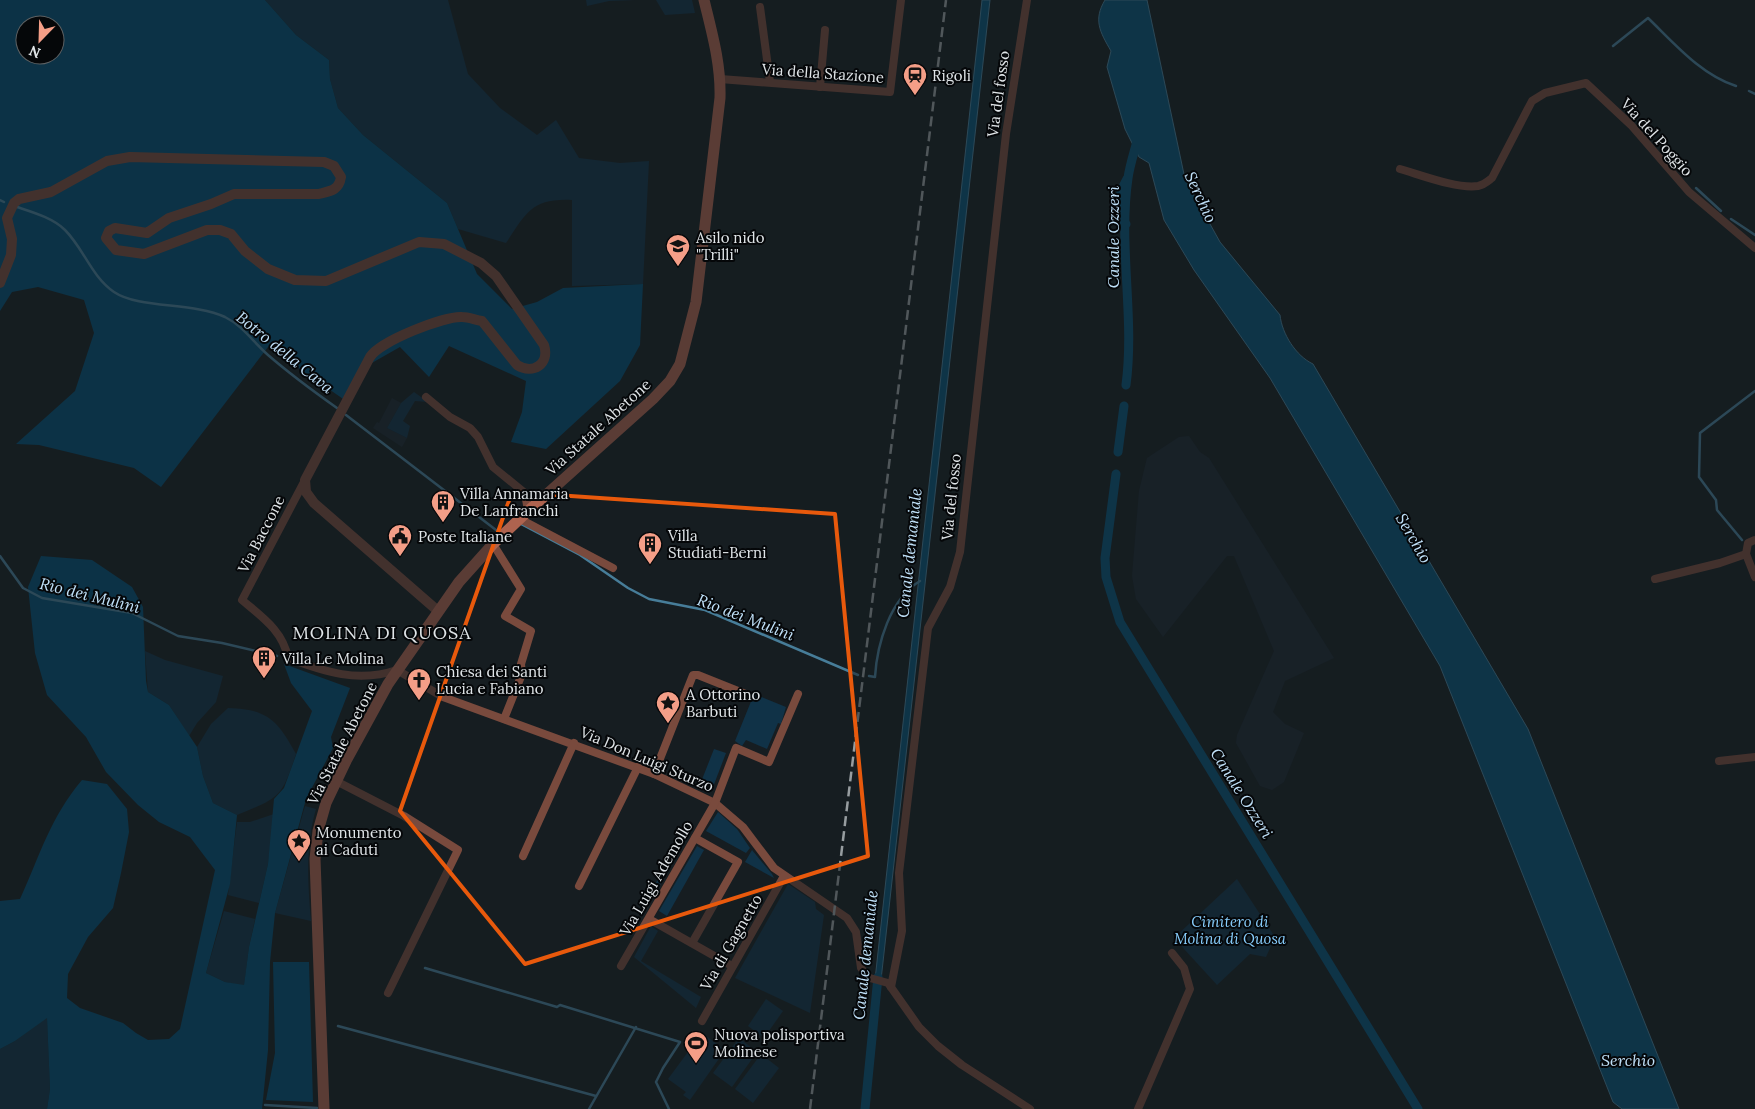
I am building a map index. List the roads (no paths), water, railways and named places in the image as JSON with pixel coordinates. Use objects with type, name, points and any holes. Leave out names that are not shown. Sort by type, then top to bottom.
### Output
[{"type":"main road","name":"Via Statale Abetone","points":[[324,1109],[315,859],[322,812],[336,781],[397,670],[471,568],[524,515],[653,398],[670,381],[680,364],[689,337],[699,281],[719,109],[720,79],[717,50],[704,0]]},
{"type":"street","name":"Via della Stazione","points":[[720,79],[890,92],[901,0]]},
{"type":"street","name":"Via del fosso","points":[[891,987],[902,931],[899,873],[920,686],[928,628],[950,587],[960,552],[1007,125],[1026,2]]},
{"type":"street","points":[[760,7],[770,82]]},
{"type":"street","points":[[820,86],[825,30]]},
{"type":"street","name":"Via del Poggio","points":[[1400,169],[1458,184],[1483,185],[1492,178],[1532,101],[1545,93],[1586,83],[1631,125],[1689,192],[1755,248]]},
{"type":"street","points":[[0,283],[11,255],[12,239],[7,218],[14,203],[19,199],[51,192],[107,161],[130,157],[324,162],[334,166],[341,177],[339,185],[333,191],[319,194],[234,194],[211,204],[168,218],[147,233],[130,232],[115,228],[109,231],[106,238],[116,250],[144,254],[207,230],[220,230],[230,234],[246,251],[268,269],[295,280],[319,281],[326,281],[419,242],[444,244],[481,263],[504,286],[544,344],[546,352],[542,364],[532,370],[524,369],[517,365],[482,321],[461,317],[400,336],[373,352],[305,480],[306,492],[314,503],[438,611]]},
{"type":"street","points":[[426,397],[450,418],[470,428],[478,437],[493,467],[525,493],[524,515],[614,568]]},
{"type":"street","name":"Via Baccone","points":[[305,480],[242,600],[273,627],[283,641],[288,658],[340,675],[381,675],[397,670]]},
{"type":"street","points":[[1755,540],[1748,543],[1746,554],[1755,577]]},
{"type":"street","points":[[493,544],[521,589],[505,616],[531,631],[520,664],[522,674],[504,719]]},
{"type":"street","points":[[1656,579],[1720,563],[1746,554]]},
{"type":"street","name":"Via Don Luigi Sturzo","points":[[397,670],[443,697],[638,767],[714,803],[743,827],[764,858],[784,876],[835,908],[851,923],[858,938],[861,968],[870,978],[884,981],[891,987],[919,1027],[938,1046],[962,1065],[1030,1109]]},
{"type":"street","points":[[654,774],[694,674],[748,696]]},
{"type":"street","name":"Via Luigi Ademollo","points":[[621,966],[714,803],[736,748],[769,762],[798,694]]},
{"type":"street","points":[[523,856],[574,743]]},
{"type":"street","points":[[1719,761],[1755,756]]},
{"type":"street","points":[[579,886],[638,767]]},
{"type":"street","points":[[336,781],[404,816],[458,850],[388,993]]},
{"type":"street","points":[[692,943],[738,862],[694,838]]},
{"type":"street","name":"Via di Gagnetto","points":[[702,1021],[784,876]]},
{"type":"street","points":[[648,919],[732,966]]},
{"type":"street","points":[[1138,1109],[1190,989],[1184,968],[1172,953]]},
{"type":"water","points":[[982,0],[990,0],[880,989],[874,989]]},
{"type":"water","name":"Serchio","points":[[1105,0],[1147,0],[1185,179],[1220,242],[1280,315],[1284,330],[1291,344],[1301,356],[1313,364],[1528,729],[1679,1109],[1622,1109],[1613,1102],[1440,666],[1270,378],[1194,270],[1164,220],[1149,163],[1139,157],[1125,129],[1107,67],[1111,51],[1099,26],[1099,14]]},
{"type":"waterway","points":[[1613,46],[1648,18],[1678,48],[1700,66],[1723,81],[1736,86]]},
{"type":"waterway","points":[[1749,91],[1755,94]]},
{"type":"waterway","name":"Canale Ozzeri","points":[[1126,385],[1129,334],[1125,255],[1125,204],[1129,173],[1138,137]]},
{"type":"waterway","points":[[1126,224],[1120,213],[1119,202],[1127,179]]},
{"type":"waterway","points":[[1696,188],[1721,211]]},
{"type":"waterway","name":"Botro della Cava","points":[[0,200],[4,202]]},
{"type":"waterway","name":"Botro della Cava","points":[[17,207],[36,213],[65,230],[72,237],[99,278],[114,292],[137,301],[198,309],[225,317],[243,330],[285,369],[337,408]]},
{"type":"waterway","points":[[1731,219],[1755,235]]},
{"type":"waterway","points":[[1742,540],[1717,510],[1716,500],[1699,477],[1700,433],[1755,391]]},
{"type":"waterway","name":"Canale Ozzeri","points":[[1118,452],[1124,406]]},
{"type":"waterway","name":"Botro della Cava","points":[[346,415],[496,530]]},
{"type":"waterway","name":"Canale Ozzeri","points":[[1116,474],[1105,558],[1106,577],[1120,622],[1418,1109]]},
{"type":"waterway","name":"Rio dei Mulini","points":[[521,524],[580,555],[628,588],[649,599],[705,610],[858,675]]},
{"type":"waterway","name":"Rio dei Mulini","points":[[0,556],[23,588],[42,598],[132,613],[178,636],[222,643],[277,656]]},
{"type":"waterway","name":"Rio dei Mulini","points":[[869,676],[875,677],[882,637],[893,611],[901,599],[920,581]]},
{"type":"waterway","points":[[425,968],[557,1007],[560,1005],[680,1042],[656,1082],[669,1109]]},
{"type":"waterway","name":"Canale demaniale","points":[[865,1109],[878,977]]},
{"type":"waterway","points":[[338,1026],[596,1096]]},
{"type":"waterway","points":[[589,1109],[636,1027]]},
{"type":"waterway","points":[[265,1105],[317,1108]]},
{"type":"railway","points":[[810,1109],[946,0]]},
{"type":"place","name":"Rigoli","points":[[915,96]]},
{"type":"place","name":"Asilo nido \"Trilli\"","points":[[678,267]]},
{"type":"place","name":"Villa Annamaria De Lanfranchi","points":[[443,523]]},
{"type":"place","name":"Poste Italiane","points":[[400,557]]},
{"type":"place","name":"Villa Studiati-Berni","points":[[650,565]]},
{"type":"place","name":"Villa Le Molina","points":[[264,679]]},
{"type":"place","name":"Chiesa dei Santi Lucia e Fabiano","points":[[419,701]]},
{"type":"place","name":"A Ottorino Barbuti","points":[[668,724]]},
{"type":"place","name":"Monumento ai Caduti","points":[[299,862]]},
{"type":"place","name":"Nuova polisportiva Molinese","points":[[696,1064]]},
{"type":"district","name":"MOLINA DI QUOSA","points":[[382,632]]},
{"type":"park label","name":"Cimitero di Molina di Quosa","points":[[1230,930]]}]
